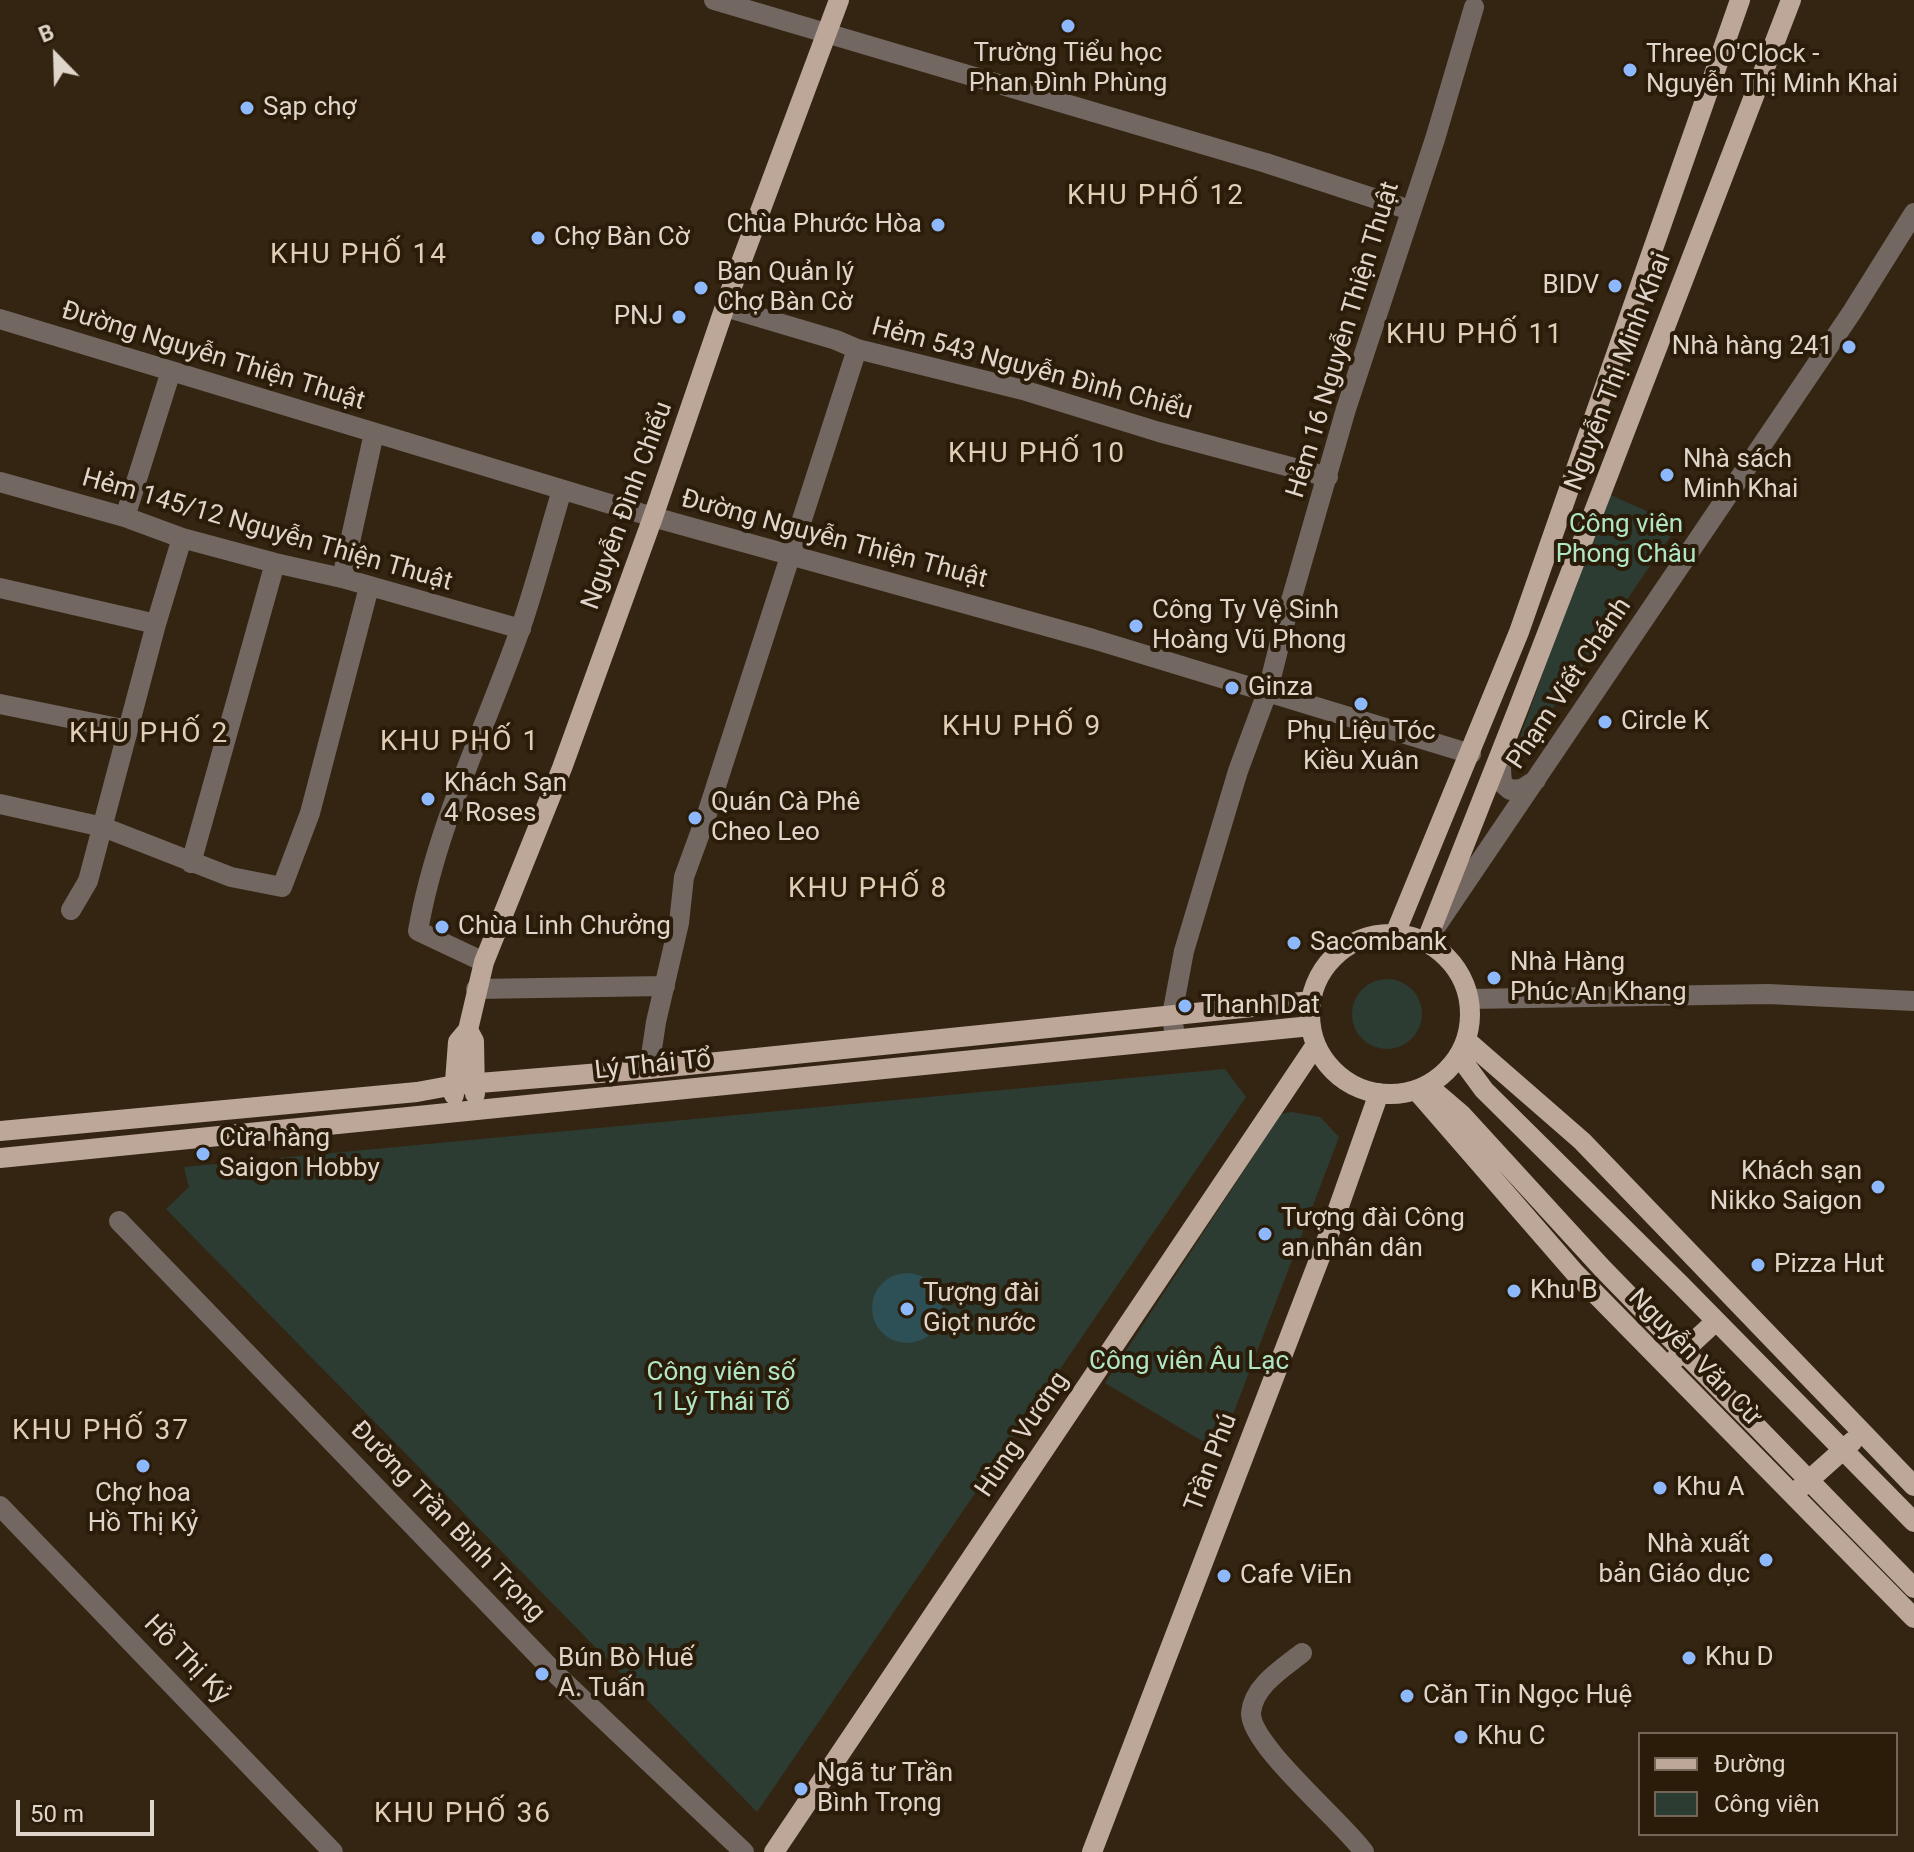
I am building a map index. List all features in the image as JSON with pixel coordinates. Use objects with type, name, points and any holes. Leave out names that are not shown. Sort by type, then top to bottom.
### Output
[{"type":"main road","name":"Nguyễn Đình Chiểu","points":[[465,1084],[474,1041],[468,1030],[484,962],[547,806],[653,517],[725,307],[839,0]]},
{"type":"main road","name":"Nguyễn Thị Minh Khai","points":[[1395,934],[1519,632],[1740,0]]},
{"type":"main road","name":"Nguyễn Thị Minh Khai","points":[[1426,942],[1791,0]]},
{"type":"main road","points":[[1395,934],[1426,942],[1453,964],[1463,980],[1469,999],[1470,1026],[1463,1048],[1438,1078],[1421,1087],[1404,1093],[1379,1093],[1364,1089],[1337,1074],[1313,1036],[1311,1001],[1323,971],[1341,952],[1362,939],[1395,934]]},
{"type":"main road","name":"Lý Thái Tổ","points":[[0,1131],[1311,1001]]},
{"type":"main road","name":"Lý Thái Tổ","points":[[0,1158],[1175,1038],[1313,1036]]},
{"type":"main road","name":"Hùng Vương","points":[[774,1852],[1313,1036]]},
{"type":"main road","points":[[1463,1048],[1582,1141],[1914,1486]]},
{"type":"main road","name":"Nguyễn Văn Cừ","points":[[1463,1048],[1495,1101],[1914,1522]]},
{"type":"main road","points":[[465,1084],[475,1110]]},
{"type":"main road","points":[[453,1112],[465,1084]]},
{"type":"main road","name":"Nguyễn Văn Cừ","points":[[1421,1087],[1461,1114],[1682,1352],[1914,1588]]},
{"type":"main road","name":"Nguyễn Văn Cừ","points":[[1421,1087],[1575,1273],[1914,1618]]},
{"type":"main road","name":"Trần Phú","points":[[1092,1852],[1332,1226],[1379,1093]]},
{"type":"main road","points":[[1681,1285],[1702,1267]]},
{"type":"main road","points":[[1666,1366],[1716,1321]]},
{"type":"main road","points":[[1792,1495],[1862,1433]]},
{"type":"street","points":[[717,0],[966,77],[1266,163],[1410,210]]},
{"type":"street","name":"Hẻm 16 Nguyễn Thiện Thuật","points":[[1175,1038],[1172,1015],[1188,936],[1238,771],[1268,690],[1346,409],[1435,139],[1474,7]]},
{"type":"street","name":"Phạm Viết Chánh","points":[[1426,942],[1852,312],[1914,213]]},
{"type":"street","name":"Hẻm 543 Nguyễn Ðình Chiểu","points":[[725,307],[857,349],[1023,390],[1159,432],[1328,477]]},
{"type":"street","name":"Đường Nguyễn Thiện Thuật","points":[[0,319],[653,517],[1268,690],[1471,754]]},
{"type":"street","points":[[649,1069],[656,1022],[679,923],[684,877],[857,349]]},
{"type":"street","points":[[125,517],[171,371]]},
{"type":"street","points":[[342,578],[374,433]]},
{"type":"street","name":"Hẻm 145/12 Nguyễn Thiện Thuật","points":[[0,482],[125,517],[182,538],[342,578],[521,629]]},
{"type":"street","points":[[484,962],[418,931],[424,899],[459,790],[521,629],[562,490]]},
{"type":"street","points":[[71,910],[88,881],[182,538]]},
{"type":"street","points":[[191,863],[275,563]]},
{"type":"street","points":[[0,804],[103,827],[231,877],[282,887],[310,813],[369,587]]},
{"type":"street","points":[[0,588],[156,624]]},
{"type":"street","points":[[0,704],[128,730]]},
{"type":"street","points":[[1500,756],[1502,783],[1510,790],[1522,789],[1536,780]]},
{"type":"street","points":[[476,989],[665,986]]},
{"type":"street","points":[[1469,999],[1768,994],[1914,1001]]},
{"type":"street","name":"Đường Trần Bình Trọng","points":[[119,1221],[559,1677],[744,1852]]},
{"type":"street","name":"Hồ Thị Kỷ","points":[[0,1506],[333,1852]]},
{"type":"street","points":[[1302,1653],[1264,1684],[1251,1711],[1253,1725],[1268,1749],[1332,1814],[1364,1852]]},
{"type":"green space","name":"Công viên Phong Châu","points":[[1606,493],[1678,525],[1507,775]]},
{"type":"green space","points":[[1387,979],[1406,985],[1416,995],[1422,1014],[1416,1033],[1406,1043],[1387,1049],[1368,1043],[1358,1033],[1352,1014],[1358,995],[1368,985]]},
{"type":"green space","name":"Công viên số 1 Lý Thái Tổ","points":[[1225,1069],[1246,1097],[757,1812],[166,1209],[189,1187],[184,1167]]},
{"type":"green space","name":"Công viên Âu Lạc","points":[[1291,1112],[1320,1117],[1339,1137],[1219,1451],[1105,1383],[1281,1114]]},
{"type":"water","points":[[907,1273],[932,1283],[942,1308],[932,1333],[907,1343],[882,1333],[872,1308],[882,1283]]},
{"type":"place","name":"Trường Tiểu học Phan Đình Phùng","points":[[1068,26]]},
{"type":"place","name":"Three O'Clock - Nguyễn Thị Minh Khai","points":[[1630,70]]},
{"type":"place","name":"Sạp chợ","points":[[247,108]]},
{"type":"place","name":"Chùa Phước Hòa","points":[[938,225]]},
{"type":"place","name":"Chợ Bàn Cờ","points":[[538,238]]},
{"type":"place","name":"BIDV","points":[[1615,286]]},
{"type":"place","name":"Ban Quản lý Chợ Bàn Cờ","points":[[701,288]]},
{"type":"place","name":"PNJ","points":[[679,317]]},
{"type":"place","name":"Nhà hàng 241","points":[[1849,347]]},
{"type":"place","name":"Nhà sách Minh Khai","points":[[1667,475]]},
{"type":"place","name":"Công Ty Vệ Sinh Hoàng Vũ Phong","points":[[1136,626]]},
{"type":"place","name":"Ginza","points":[[1232,688]]},
{"type":"place","name":"Phụ Liệu Tóc Kiều Xuân","points":[[1361,704]]},
{"type":"place","name":"Circle K","points":[[1605,722]]},
{"type":"place","name":"Khách Sạn 4 Roses","points":[[428,799]]},
{"type":"place","name":"Quán Cà Phê Cheo Leo","points":[[695,818]]},
{"type":"place","name":"Chùa Linh Chưởng","points":[[442,927]]},
{"type":"place","name":"Sacombank","points":[[1294,943]]},
{"type":"place","name":"Nhà Hàng Phúc An Khang","points":[[1494,978]]},
{"type":"place","name":"Thanh Dat","points":[[1185,1006]]},
{"type":"place","name":"Cừa hàng Saigon Hobby","points":[[203,1154]]},
{"type":"place","name":"Khách sạn Nikko Saigon","points":[[1878,1187]]},
{"type":"place","name":"Tượng đài Công an nhân dân","points":[[1265,1234]]},
{"type":"place","name":"Pizza Hut","points":[[1758,1265]]},
{"type":"place","name":"Khu B","points":[[1514,1291]]},
{"type":"place","name":"Tượng đài Giọt nước","points":[[907,1309]]},
{"type":"place","name":"Chợ hoa Hồ Thị Kỷ","points":[[143,1466]]},
{"type":"place","name":"Khu A","points":[[1660,1488]]},
{"type":"place","name":"Nhà xuất bản Giáo dục","points":[[1766,1560]]},
{"type":"place","name":"Cafe ViEn","points":[[1224,1576]]},
{"type":"place","name":"Khu D","points":[[1689,1658]]},
{"type":"place","name":"Bún Bò Huế A. Tuấn","points":[[542,1674]]},
{"type":"place","name":"Căn Tin Ngọc Huệ","points":[[1407,1696]]},
{"type":"place","name":"Khu C","points":[[1461,1737]]},
{"type":"place","name":"Ngã tư Trần Bình Trọng","points":[[801,1789]]},
{"type":"district","name":"KHU PHỐ 12","points":[[1156,197]]},
{"type":"district","name":"KHU PHỐ 14","points":[[359,256]]},
{"type":"district","name":"KHU PHỐ 11","points":[[1475,336]]},
{"type":"district","name":"KHU PHỐ 10","points":[[1037,455]]},
{"type":"district","name":"KHU PHỐ 9","points":[[1022,728]]},
{"type":"district","name":"KHU PHỐ 2","points":[[149,735]]},
{"type":"district","name":"KHU PHỐ 1","points":[[460,743]]},
{"type":"district","name":"KHU PHỐ 8","points":[[868,890]]},
{"type":"district","name":"KHU PHỐ 37","points":[[101,1432]]},
{"type":"district","name":"KHU PHỐ 36","points":[[463,1815]]}]
